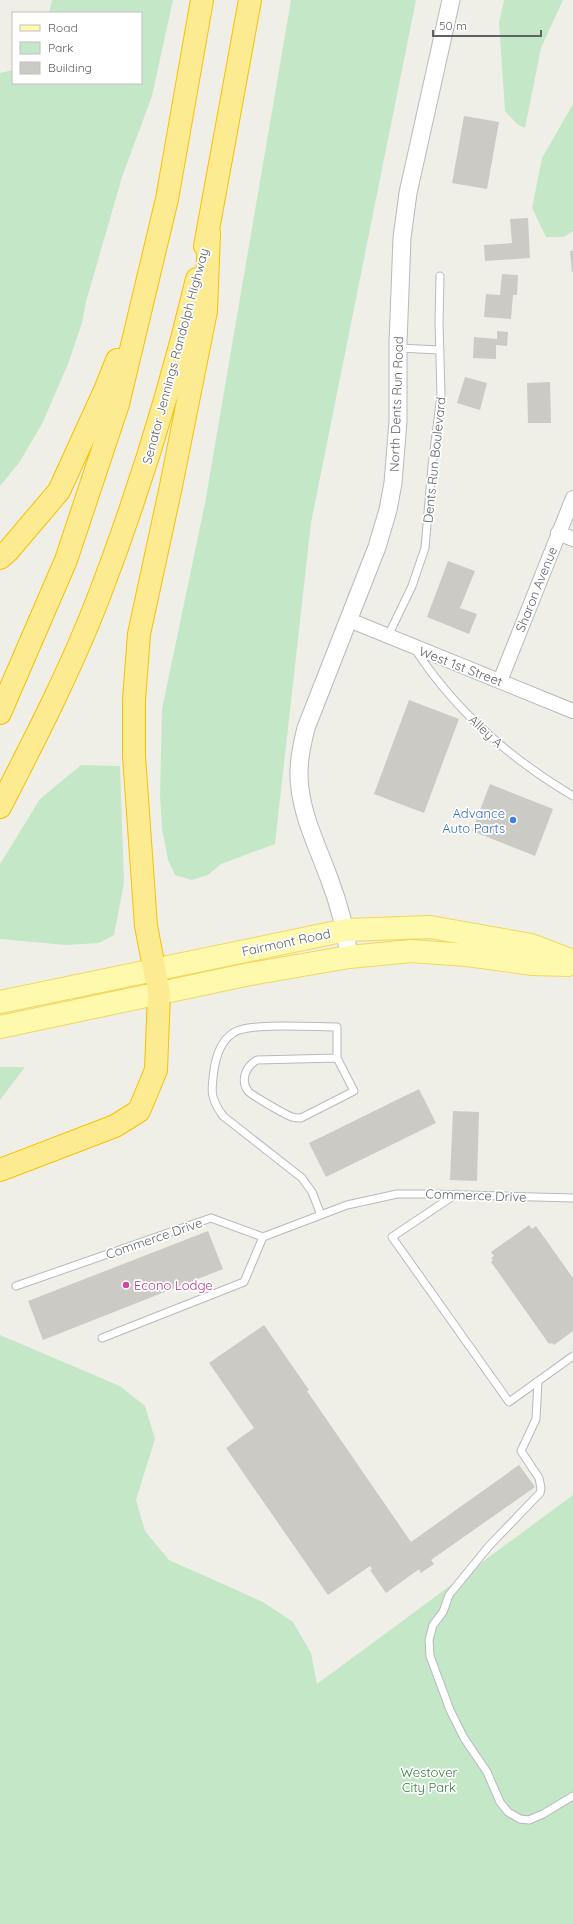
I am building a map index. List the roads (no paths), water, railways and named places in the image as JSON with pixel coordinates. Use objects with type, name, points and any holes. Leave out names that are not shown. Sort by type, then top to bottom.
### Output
[{"type":"highway","points":[[0,713],[66,560],[118,404],[167,200],[202,0]]},
{"type":"highway","name":"Senator Jennings Randolph Highway","points":[[0,807],[43,725],[98,600],[158,426],[188,318],[209,233],[250,0]]},
{"type":"highway","points":[[0,1170],[115,1126],[139,1111],[156,1070],[159,993],[146,926],[134,756],[134,700],[139,634],[171,486],[206,311],[209,233]]},
{"type":"highway","points":[[0,558],[8,551],[59,490],[106,388],[149,276]]},
{"type":"main road","name":"Fairmont Road","points":[[0,1002],[346,930],[430,926],[530,945],[573,961]]},
{"type":"main road","name":"Fairmont Road","points":[[0,1026],[250,974],[349,957],[411,951],[467,955],[533,964],[573,966]]},
{"type":"street","name":"North Dents Run Road","points":[[349,957],[346,930],[330,879],[307,822],[300,788],[299,760],[306,728],[377,547],[388,510],[393,483],[398,421],[398,348],[402,238],[408,193],[450,0]]},
{"type":"street","name":"Sharon Avenue","points":[[500,681],[573,498]]},
{"type":"street","points":[[558,533],[573,539]]},
{"type":"street","name":"West 1st Street","points":[[349,620],[573,711]]},
{"type":"lane","name":"Dents Run Boulevard","points":[[388,636],[412,586],[425,548],[432,466],[441,395],[440,276]]},
{"type":"lane","points":[[398,348],[440,350]]},
{"type":"lane","name":"Alley A","points":[[415,648],[430,671],[490,737],[546,780],[573,796]]},
{"type":"lane","points":[[321,1215],[312,1192],[302,1178],[223,1116],[214,1103],[212,1088],[215,1063],[220,1048],[233,1033],[248,1027],[337,1027],[337,1058],[354,1091],[301,1118],[292,1117],[249,1093],[245,1084],[245,1074],[250,1064],[257,1060],[337,1058]]},
{"type":"lane","name":"Commerce Drive","points":[[16,1286],[211,1218],[263,1237],[347,1205],[397,1194],[456,1194],[573,1198]]},
{"type":"lane","points":[[456,1194],[392,1237],[509,1402],[573,1356]]},
{"type":"lane","points":[[102,1338],[244,1282],[263,1237]]},
{"type":"lane","points":[[538,1380],[536,1419],[521,1451],[539,1478],[541,1488],[540,1493],[518,1513],[464,1575],[449,1595],[443,1612],[433,1625],[429,1640],[430,1656],[450,1710],[464,1738],[487,1772],[500,1802],[508,1812],[520,1819],[529,1820],[543,1814],[573,1796]]},
{"type":"place","name":"Advance Auto Parts","points":[[513,820]]},
{"type":"place","name":"Econo Lodge","points":[[126,1285]]},
{"type":"park label","name":"Westover City Park","points":[[429,1780]]}]
